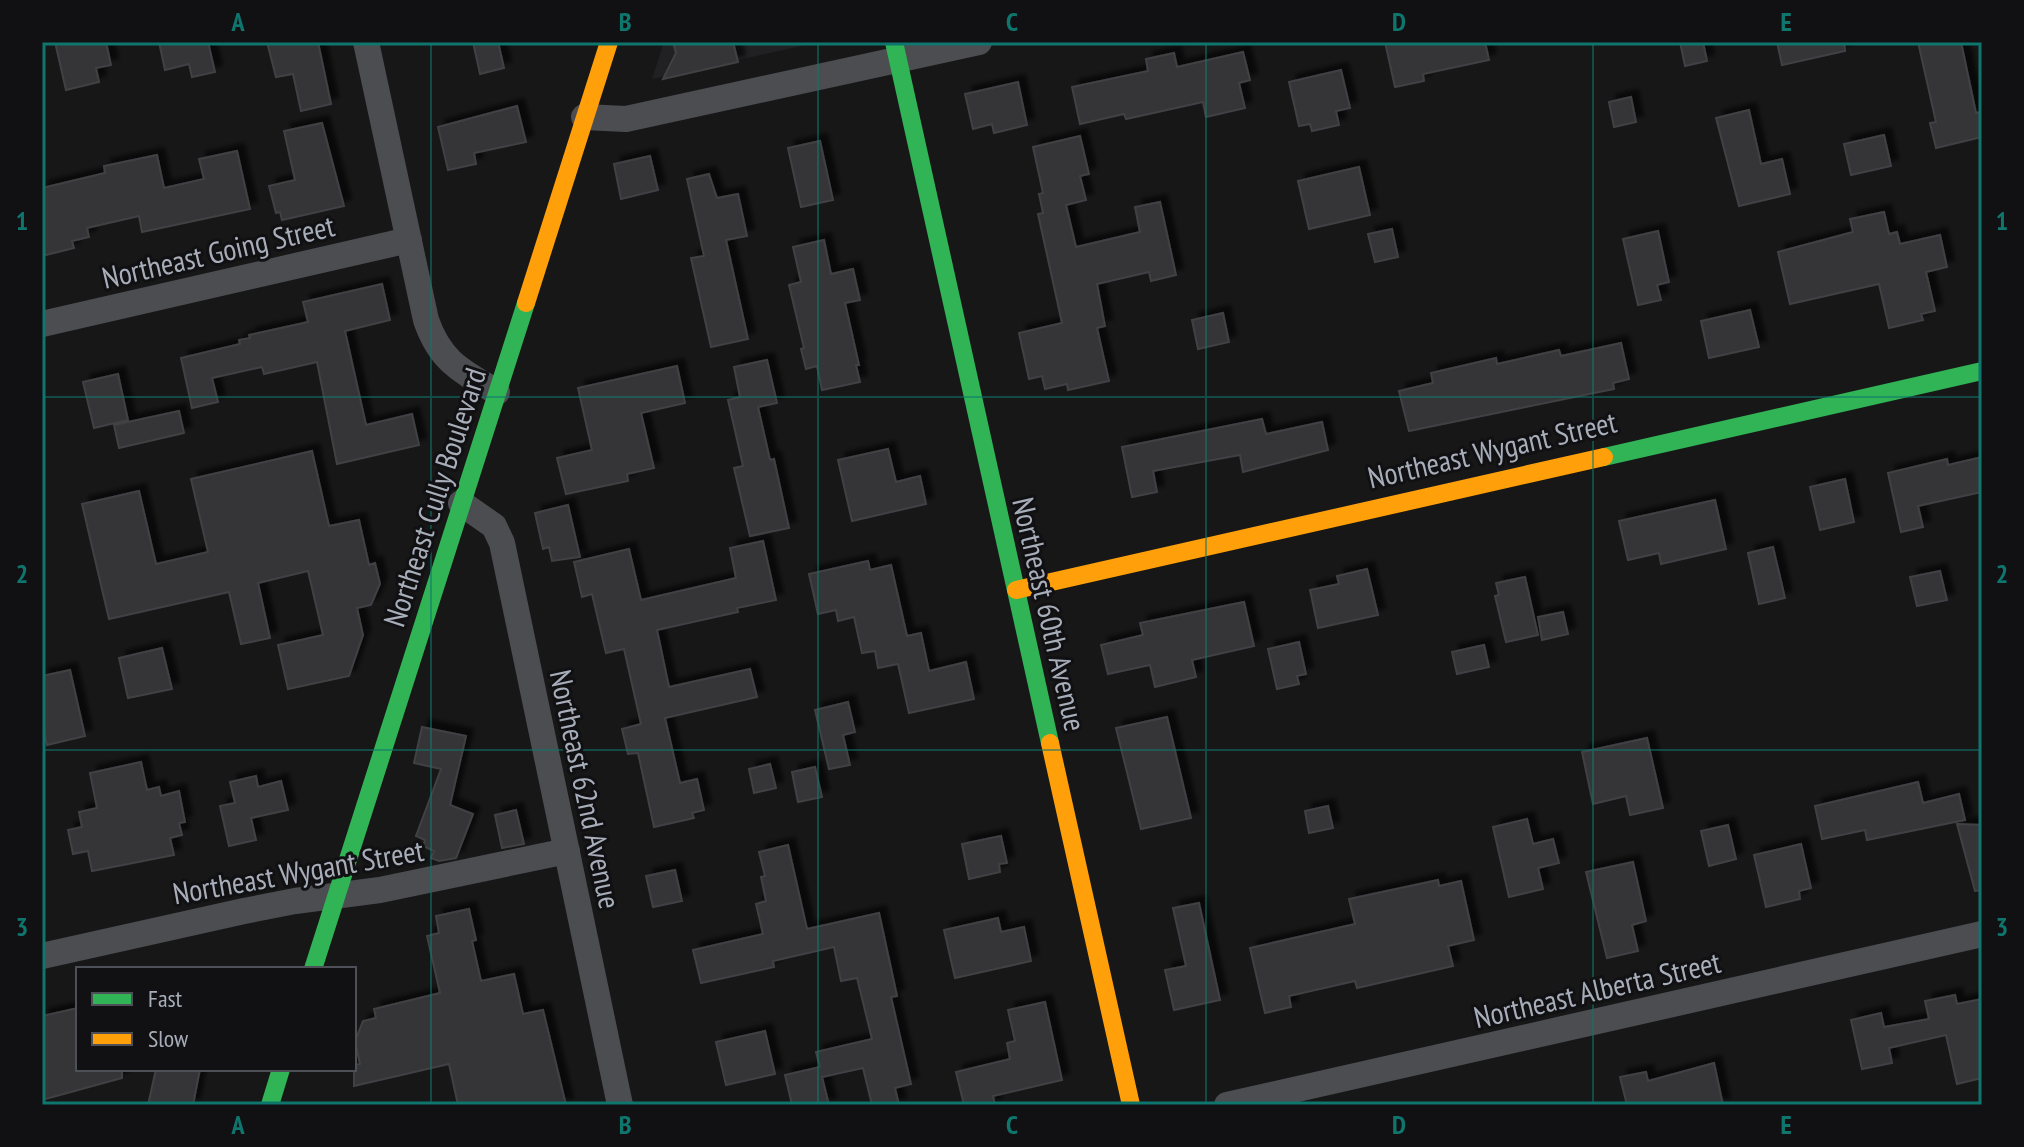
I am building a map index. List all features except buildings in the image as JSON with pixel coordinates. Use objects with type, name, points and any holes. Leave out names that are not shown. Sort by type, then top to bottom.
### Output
[{"type":"street","points":[[366,42],[433,341],[455,367],[497,392]]},
{"type":"street","name":"Northeast Cully Boulevard","points":[[314,967],[609,42]]},
{"type":"street","points":[[584,117],[626,119],[896,51],[979,42]]},
{"type":"street","name":"Northeast 60th Avenue","points":[[896,51],[1131,1105]]},
{"type":"street","name":"Northeast Going Street","points":[[42,324],[409,240]]},
{"type":"street","name":"Northeast Wygant Street","points":[[1016,590],[1982,371]]},
{"type":"street","name":"Northeast 62nd Avenue","points":[[461,503],[494,526],[502,543],[620,1105]]},
{"type":"street","name":"Northeast Wygant Street","points":[[42,956],[244,911],[380,890],[567,851]]},
{"type":"street","name":"Northeast Alberta Street","points":[[1227,1105],[1982,934]]},
{"type":"street","points":[[270,1105],[280,1071]]},
{"type":"shaded area","points":[[664,42],[819,42],[652,79]]},
{"type":"traffic: fast","points":[[894,42],[1050,743]]},
{"type":"traffic: fast","points":[[314,967],[526,303]]},
{"type":"traffic: fast","points":[[1604,457],[1982,371]]},
{"type":"traffic: fast","points":[[270,1105],[280,1071]]},
{"type":"traffic: slow","points":[[526,303],[609,42]]},
{"type":"traffic: slow","points":[[1016,590],[1604,457]]},
{"type":"traffic: slow","points":[[1050,743],[1131,1105]]}]
